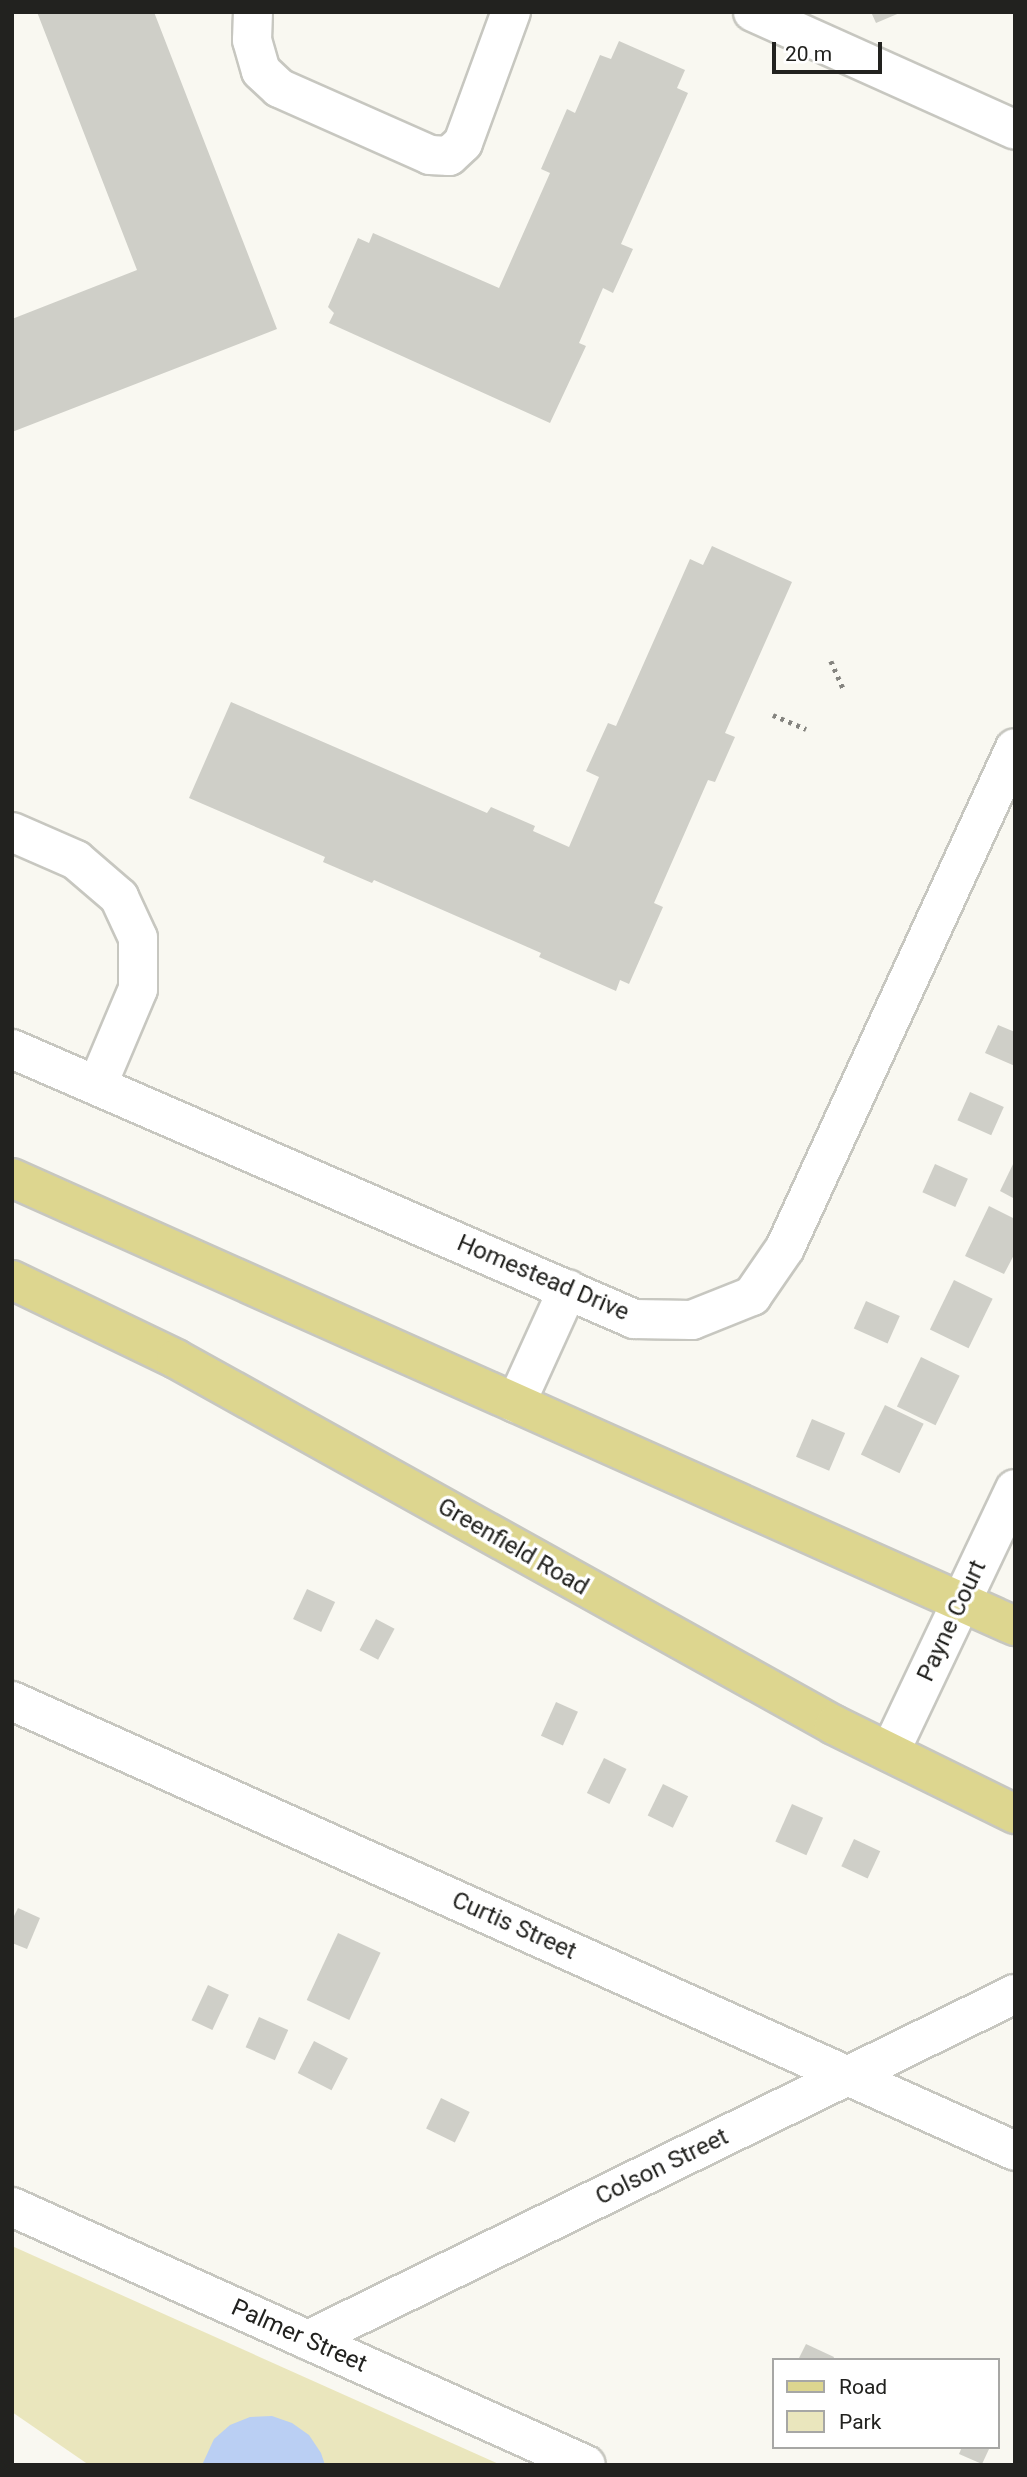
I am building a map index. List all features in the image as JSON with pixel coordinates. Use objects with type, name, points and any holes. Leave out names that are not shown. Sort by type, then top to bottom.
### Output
[{"type":"main road","points":[[12,1178],[1015,1626]]},
{"type":"main road","name":"Greenfield Road","points":[[12,1280],[176,1359],[652,1625],[890,1752],[1015,1814]]},
{"type":"street","points":[[253,12],[252,40],[261,71],[279,88],[430,155],[449,156],[463,143],[511,12]]},
{"type":"street","points":[[769,15],[1015,130]]},
{"type":"street","name":"Homestead Drive","points":[[12,1049],[634,1318],[692,1320],[752,1296],[785,1248],[1015,748]]},
{"type":"street","points":[[12,832],[76,860],[119,897],[138,938],[138,989],[97,1086]]},
{"type":"street","points":[[516,1403],[568,1289]]},
{"type":"street","name":"Payne Court","points":[[890,1752],[1015,1489]]},
{"type":"street","name":"Curtis Street","points":[[12,1702],[1015,2151]]},
{"type":"street","name":"Colson Street","points":[[308,2340],[1015,1994]]},
{"type":"street","name":"Palmer Street","points":[[12,2207],[586,2465]]},
{"type":"path","points":[[831,661],[844,690]]},
{"type":"path","points":[[773,715],[806,729]]},
{"type":"green space","points":[[12,2246],[501,2465],[89,2465],[12,2412]]},
{"type":"water","points":[[272,2416],[292,2423],[309,2435],[321,2453],[325,2465],[202,2465],[214,2439],[230,2425],[250,2417]]},
{"type":"building","points":[[37,12],[154,12],[277,329],[12,432],[12,319],[137,270]]},
{"type":"building","points":[[871,12],[902,12],[876,23]]},
{"type":"building","points":[[619,41],[685,70],[677,88],[688,93],[621,244],[633,249],[613,293],[603,288],[579,343],[586,346],[550,423],[329,323],[334,313],[328,307],[358,238],[369,243],[373,233],[499,288],[550,173],[541,169],[567,109],[575,113],[600,55],[611,59]]},
{"type":"building","points":[[712,546],[792,582],[725,733],[735,737],[715,782],[708,780],[654,903],[663,907],[629,984],[620,980],[616,991],[539,957],[541,953],[374,880],[372,883],[323,862],[325,857],[189,798],[231,702],[487,813],[491,807],[535,826],[533,831],[569,847],[599,777],[586,771],[608,723],[616,726],[690,559],[703,565]]},
{"type":"building","points":[[998,1025],[1015,1032],[1015,1066],[985,1053]]},
{"type":"building","points":[[970,1092],[1004,1107],[991,1135],[957,1120]]},
{"type":"building","points":[[1015,1160],[1015,1199],[1000,1191]]},
{"type":"building","points":[[935,1164],[968,1179],[955,1207],[922,1192]]},
{"type":"building","points":[[989,1206],[1015,1219],[1015,1253],[1004,1274],[965,1256]]},
{"type":"building","points":[[954,1280],[993,1299],[969,1348],[930,1329]]},
{"type":"building","points":[[866,1301],[900,1316],[888,1343],[854,1328]]},
{"type":"building","points":[[921,1357],[960,1376],[936,1425],[897,1406]]},
{"type":"building","points":[[885,1405],[924,1424],[900,1473],[861,1454]]},
{"type":"building","points":[[812,1419],[845,1433],[829,1471],[796,1457]]},
{"type":"building","points":[[307,1589],[335,1602],[321,1632],[293,1619]]},
{"type":"building","points":[[376,1619],[395,1629],[378,1660],[360,1650]]},
{"type":"building","points":[[556,1702],[578,1712],[563,1746],[541,1736]]},
{"type":"building","points":[[604,1758],[626,1769],[609,1804],[587,1793]]},
{"type":"building","points":[[663,1784],[688,1796],[673,1828],[648,1815]]},
{"type":"building","points":[[792,1804],[823,1818],[806,1855],[775,1841]]},
{"type":"building","points":[[854,1839],[880,1851],[868,1878],[841,1866]]},
{"type":"building","points":[[18,1908],[40,1918],[27,1949],[12,1943],[12,1920]]},
{"type":"building","points":[[338,1933],[381,1953],[349,2020],[307,2000]]},
{"type":"building","points":[[208,1985],[229,1995],[212,2030],[192,2020]]},
{"type":"building","points":[[259,2017],[288,2030],[275,2060],[246,2047]]},
{"type":"building","points":[[314,2041],[348,2058],[332,2090],[298,2073]]},
{"type":"building","points":[[441,2098],[470,2112],[455,2143],[426,2129]]},
{"type":"building","points":[[806,2344],[834,2357],[834,2358],[799,2358]]},
{"type":"building","points":[[961,2449],[989,2449],[982,2464],[959,2454]]}]
